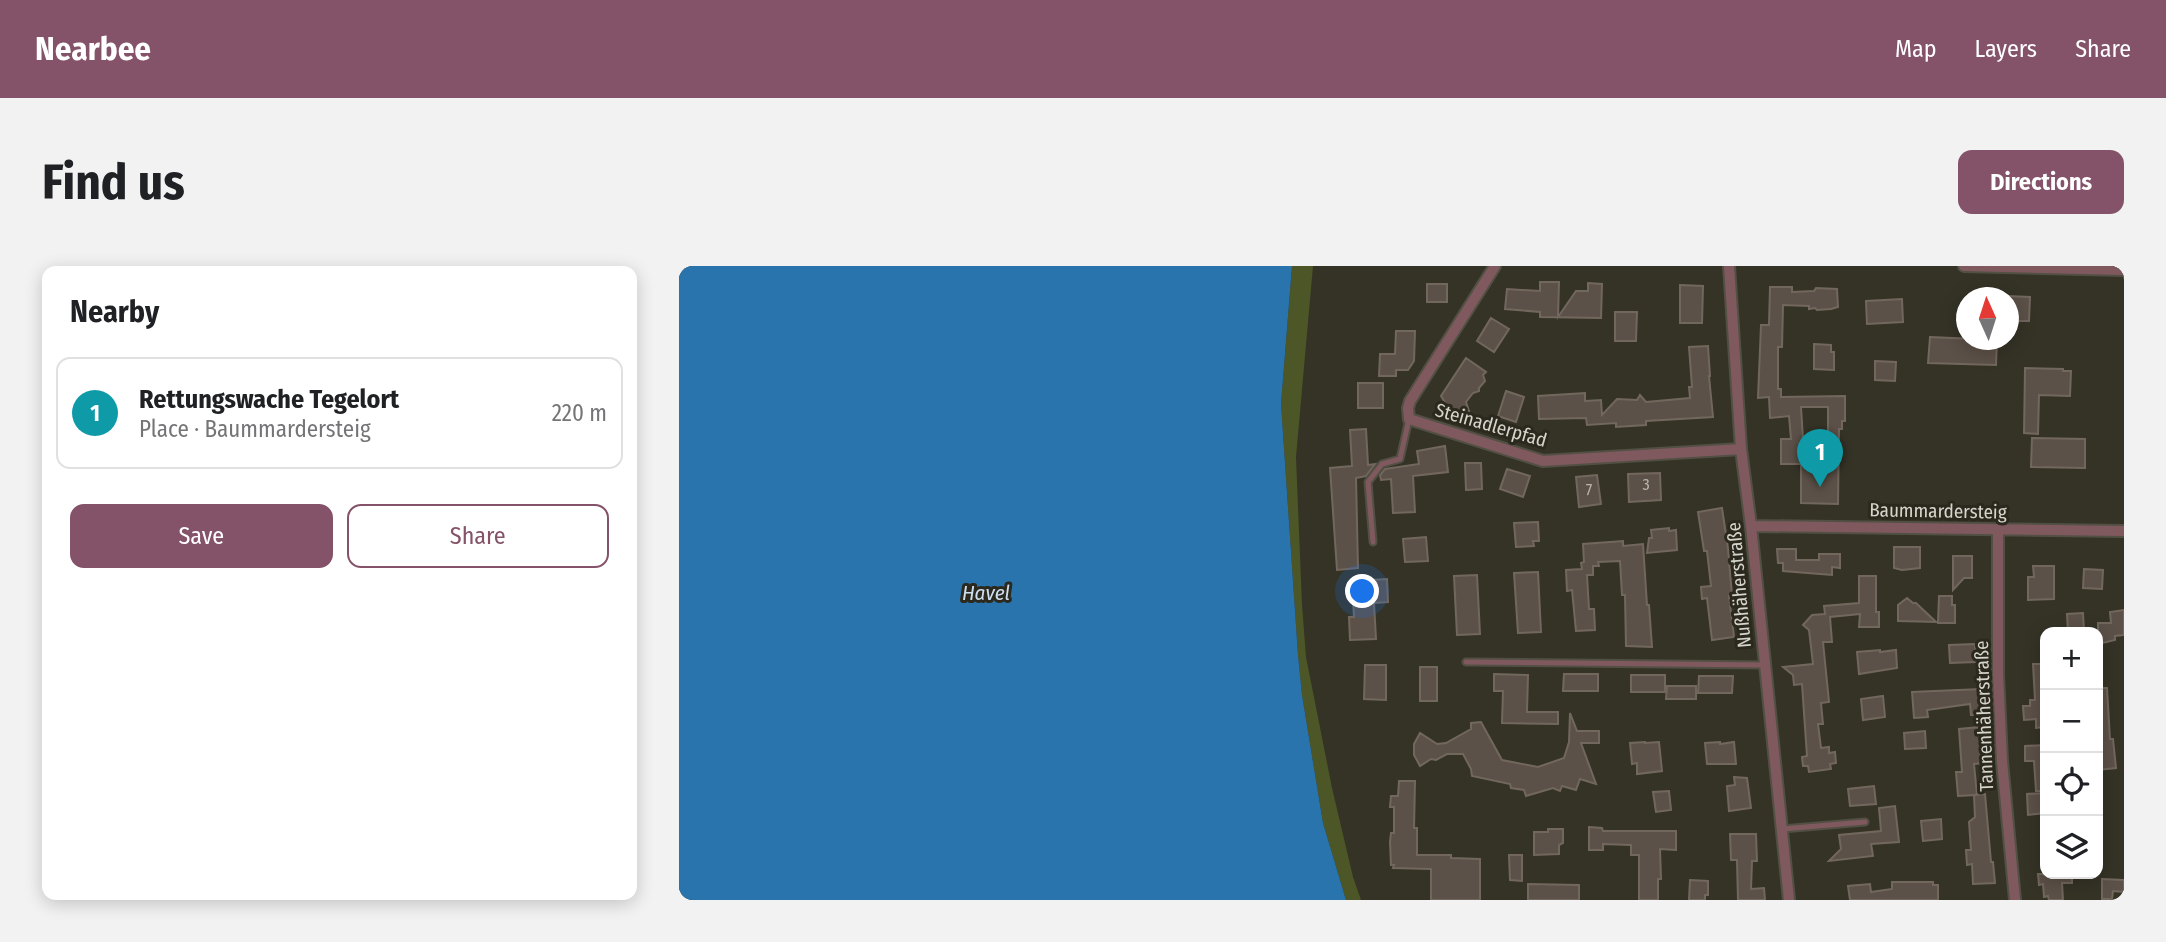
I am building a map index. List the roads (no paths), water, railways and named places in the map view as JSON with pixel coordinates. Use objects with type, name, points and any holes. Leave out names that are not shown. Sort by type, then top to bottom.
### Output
[{"type":"street","name":"Steinadlerpfad","points":[[1495,266],[1410,401],[1409,419],[1543,461],[1741,449]]},
{"type":"street","name":"Nußhäherstraße","points":[[1729,266],[1741,449],[1789,900]]},
{"type":"street","points":[[1964,266],[2124,270]]},
{"type":"street","name":"Baummardersteig","points":[[1751,526],[2124,531]]},
{"type":"street","name":"Tannenhäherstraße","points":[[1998,529],[1998,676],[2002,761],[2015,900]]},
{"type":"lane","points":[[1373,542],[1369,482],[1382,464],[1399,460],[1409,419]]},
{"type":"lane","points":[[1466,662],[1764,665]]},
{"type":"lane","points":[[1782,829],[1865,822]]},
{"type":"water","name":"Havel","points":[[679,266],[1292,266],[1281,404],[1298,655],[1323,823],[1346,900],[679,900]]},
{"type":"place","name":"Rettungswache Tegelort","points":[[1820,487]]}]
